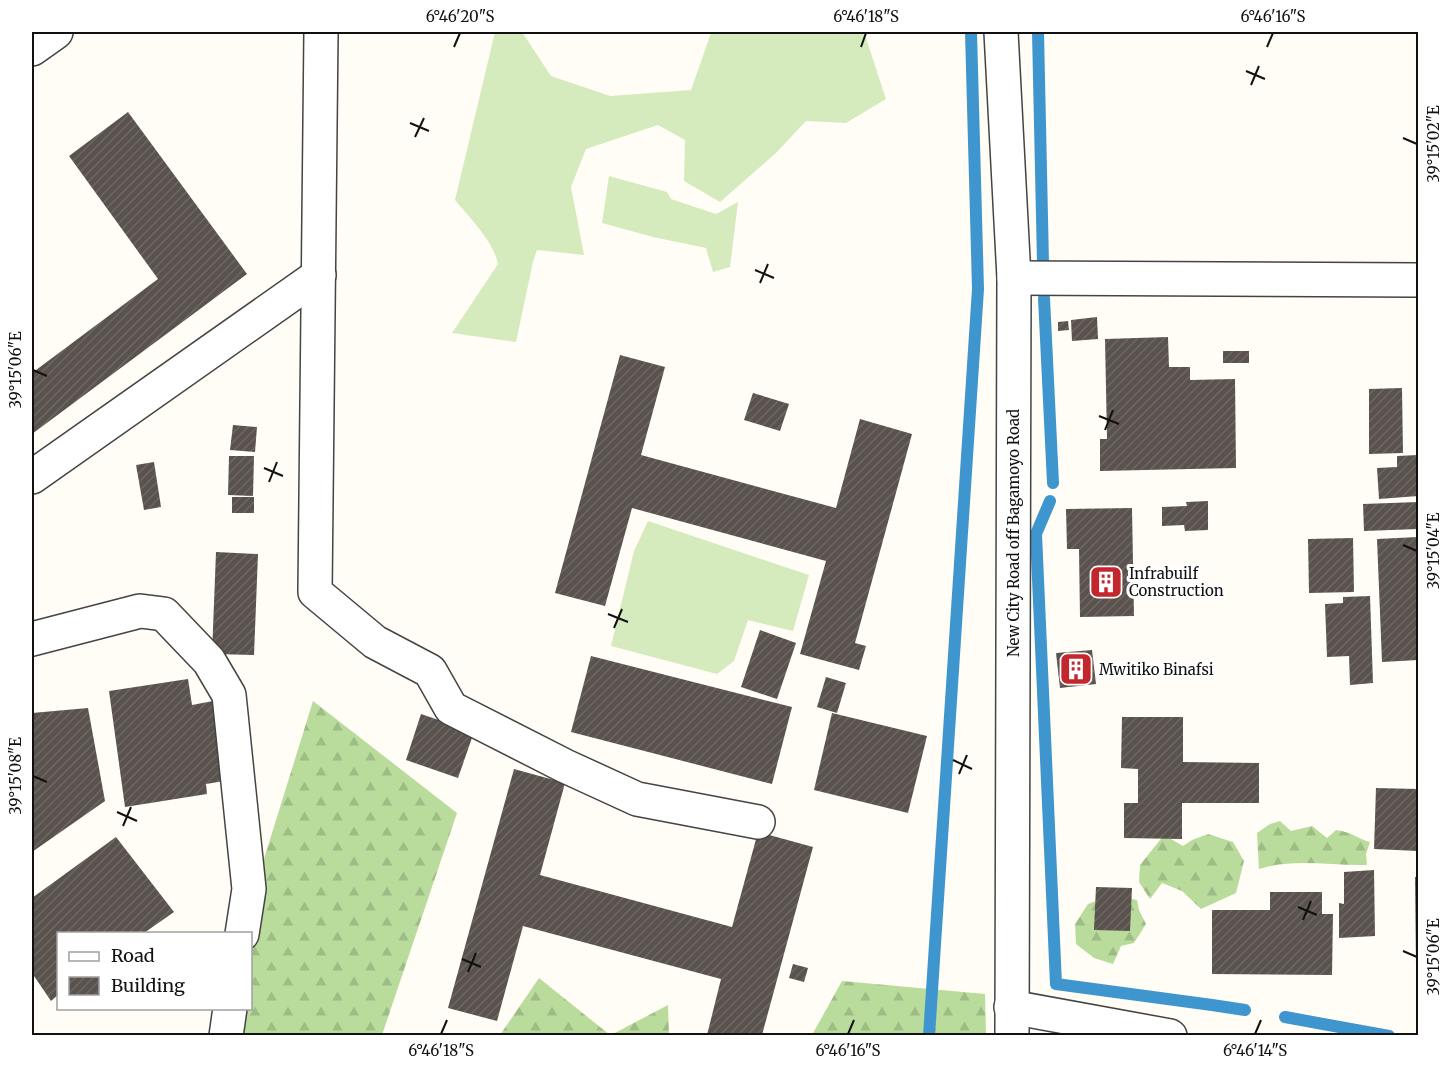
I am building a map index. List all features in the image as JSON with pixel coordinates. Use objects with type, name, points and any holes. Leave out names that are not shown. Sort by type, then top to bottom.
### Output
[{"type":"street","points":[[32,49],[56,32]]},
{"type":"street","points":[[321,32],[315,592],[375,642],[430,671],[451,708],[565,766],[637,799],[758,822]]},
{"type":"street","name":"New City Road off Bagamoyo Road","points":[[1001,32],[1014,278],[1012,1021]]},
{"type":"street","points":[[32,477],[319,276]]},
{"type":"street","points":[[1014,278],[1419,280]]},
{"type":"street","points":[[32,639],[140,612],[164,614],[209,661],[229,695],[249,889],[242,932]]},
{"type":"street","points":[[226,1035],[230,1010]]},
{"type":"street","points":[[1012,1021],[1170,1035]]},
{"type":"green space","points":[[495,32],[522,32],[551,76],[610,96],[691,90],[711,33],[864,32],[886,99],[846,123],[806,121],[776,153],[720,202],[684,181],[685,140],[658,125],[586,149],[571,187],[584,255],[537,250],[516,342],[452,333],[498,264],[492,247],[455,200]]},
{"type":"green space","points":[[609,176],[667,192],[671,199],[716,214],[738,202],[730,267],[713,272],[706,248],[602,223]]},
{"type":"green space","points":[[648,521],[809,575],[793,631],[748,620],[734,661],[717,674],[611,646],[634,551]]},
{"type":"green space","points":[[313,701],[457,813],[382,1035],[210,1036],[218,1010],[252,1010],[252,932],[241,932]]},
{"type":"green space","points":[[1280,821],[1291,831],[1312,826],[1327,838],[1336,830],[1370,842],[1366,854],[1367,865],[1299,863],[1259,869],[1257,833],[1270,824]]},
{"type":"green space","points":[[1208,834],[1233,842],[1244,861],[1236,893],[1201,909],[1182,891],[1162,883],[1150,899],[1139,882],[1140,865],[1164,835],[1183,846]]},
{"type":"green space","points":[[1112,895],[1137,900],[1146,924],[1134,943],[1121,946],[1113,964],[1094,958],[1076,944],[1075,924],[1088,904]]},
{"type":"green space","points":[[539,978],[610,1035],[500,1035]]},
{"type":"green space","points":[[842,981],[985,994],[986,1035],[812,1035]]},
{"type":"green space","points":[[668,1005],[669,1035],[611,1035]]},
{"type":"building","points":[[128,112],[247,274],[32,434],[32,373],[158,279],[69,156]]},
{"type":"building","points":[[1097,317],[1098,339],[1072,341],[1071,320]]},
{"type":"building","points":[[1068,321],[1069,330],[1058,331],[1058,322]]},
{"type":"building","points":[[1168,337],[1169,367],[1190,367],[1190,380],[1235,379],[1236,468],[1100,471],[1100,439],[1107,439],[1105,339]]},
{"type":"building","points":[[1223,351],[1249,351],[1249,363],[1223,363]]},
{"type":"building","points":[[620,355],[665,367],[641,455],[836,508],[860,419],[912,434],[855,643],[866,646],[859,670],[800,654],[826,561],[632,508],[605,606],[555,593]]},
{"type":"building","points":[[1402,388],[1403,453],[1369,454],[1369,389]]},
{"type":"building","points":[[753,393],[789,404],[780,431],[744,420]]},
{"type":"building","points":[[233,425],[257,427],[255,452],[230,450]]},
{"type":"building","points":[[1418,455],[1418,496],[1379,499],[1377,468],[1397,467],[1397,456]]},
{"type":"building","points":[[229,456],[254,456],[253,496],[228,495]]},
{"type":"building","points":[[154,462],[161,507],[144,510],[136,465]]},
{"type":"building","points":[[232,497],[254,497],[254,513],[232,513]]},
{"type":"building","points":[[1208,501],[1208,530],[1185,531],[1184,525],[1162,526],[1162,507],[1187,506],[1186,502]]},
{"type":"building","points":[[1418,502],[1418,529],[1364,531],[1363,504]]},
{"type":"building","name":"Infrabuilf Construction","points":[[1132,508],[1134,616],[1080,617],[1079,549],[1067,549],[1066,509]]},
{"type":"building","points":[[1418,537],[1418,660],[1382,662],[1377,539]]},
{"type":"building","points":[[1353,538],[1354,592],[1309,593],[1308,539]]},
{"type":"building","points":[[216,552],[258,554],[254,655],[212,654]]},
{"type":"building","points":[[1370,596],[1373,683],[1350,685],[1349,656],[1327,657],[1325,604],[1343,603],[1343,597]]},
{"type":"building","points":[[760,630],[796,643],[777,699],[741,687]]},
{"type":"building","name":"Mwitiko Binafsi","points":[[1092,650],[1096,684],[1060,688],[1056,653]]},
{"type":"building","points":[[591,656],[792,707],[772,784],[571,732]]},
{"type":"building","points":[[826,677],[846,683],[837,713],[817,707]]},
{"type":"building","points":[[188,679],[192,705],[213,701],[224,781],[206,784],[207,794],[125,807],[109,691]]},
{"type":"building","points":[[88,708],[105,801],[32,852],[32,713]]},
{"type":"building","points":[[832,713],[927,736],[908,813],[814,790]]},
{"type":"building","points":[[421,714],[474,732],[458,778],[406,760]]},
{"type":"building","points":[[1122,717],[1183,717],[1183,762],[1259,763],[1259,803],[1182,803],[1182,839],[1124,838],[1124,803],[1138,803],[1138,769],[1121,768]]},
{"type":"building","points":[[514,769],[565,783],[540,875],[732,927],[758,832],[813,847],[762,1035],[707,1035],[721,979],[523,926],[497,1021],[448,1008]]},
{"type":"building","points":[[1376,788],[1418,789],[1418,851],[1374,849]]},
{"type":"building","points":[[116,837],[174,912],[145,932],[57,932],[57,996],[51,1001],[32,973],[32,898]]},
{"type":"building","points":[[1374,870],[1375,936],[1339,938],[1339,903],[1344,904],[1344,872]]},
{"type":"building","points":[[1415,877],[1418,877],[1418,965],[1416,965]]},
{"type":"building","points":[[1096,887],[1132,888],[1130,931],[1094,930]]},
{"type":"building","points":[[1270,892],[1322,892],[1322,914],[1333,914],[1332,975],[1212,974],[1212,910],[1270,910]]},
{"type":"building","points":[[793,964],[808,968],[804,982],[789,978]]},
{"type":"waterway","points":[[929,1036],[978,289],[971,32]]},
{"type":"waterway","points":[[1038,32],[1043,263]]},
{"type":"waterway","points":[[1044,298],[1053,483]]},
{"type":"waterway","points":[[1050,501],[1036,534],[1056,984],[1245,1010]]},
{"type":"waterway","points":[[1285,1017],[1389,1036]]},
{"type":"place","name":"Infrabuilf Construction","points":[[1106,582]]},
{"type":"place","name":"Mwitiko Binafsi","points":[[1076,669]]}]
